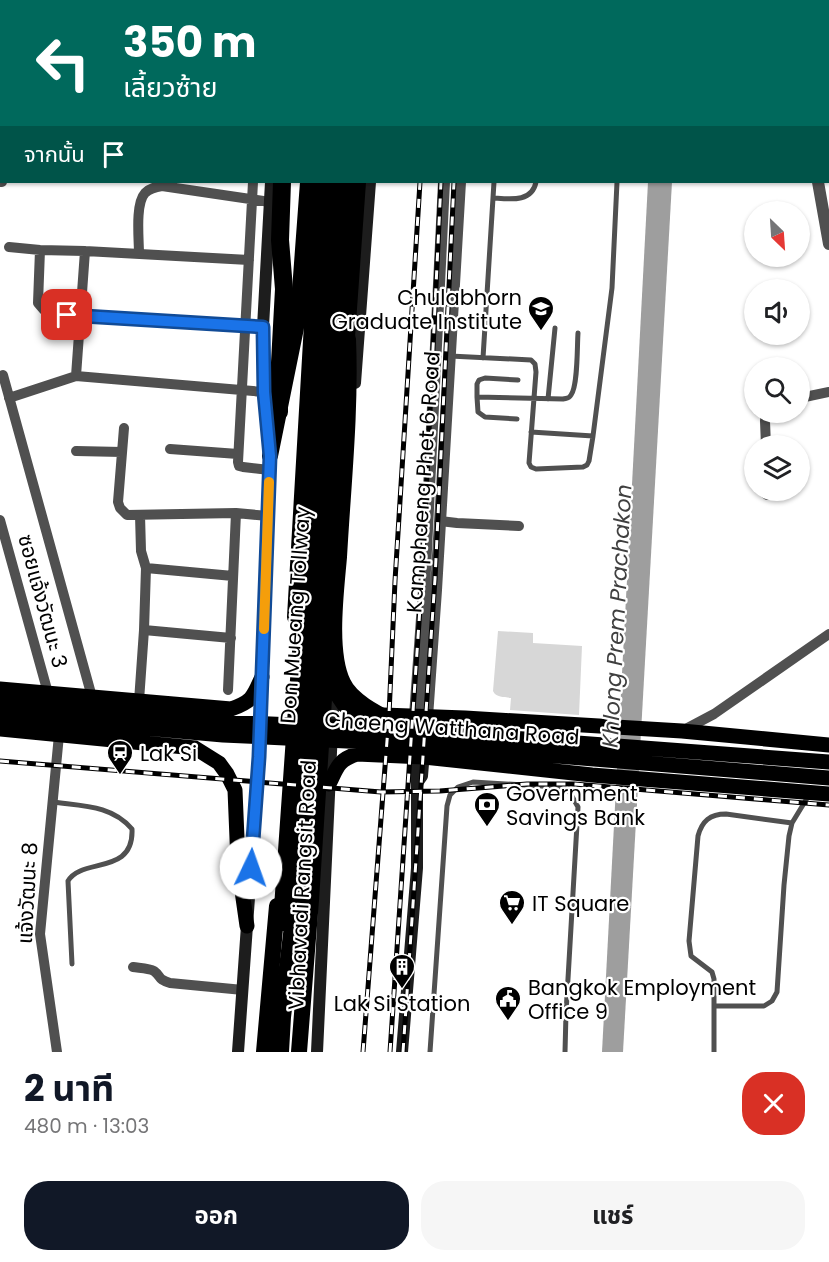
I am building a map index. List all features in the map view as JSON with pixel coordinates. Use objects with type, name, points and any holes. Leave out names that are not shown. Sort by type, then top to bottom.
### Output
[{"type":"highway","points":[[282,183],[280,240],[284,289]]},
{"type":"highway","points":[[279,412],[284,289],[291,236],[294,183]]},
{"type":"highway","points":[[270,463],[298,314],[308,183]]},
{"type":"highway","name":"Vibhavadi Rangsit Road","points":[[272,1050],[278,897],[322,183]]},
{"type":"highway","name":"Don Mueang Tollway","points":[[272,1050],[334,183]]},
{"type":"highway","name":"Don Mueang Tollway","points":[[272,1050],[282,1017],[297,893],[348,183]]},
{"type":"highway","name":"Vibhavadi Rangsit Road","points":[[299,1052],[358,183]]},
{"type":"highway","points":[[343,256],[348,368],[333,655],[342,684],[356,702],[416,721]]},
{"type":"highway","points":[[282,1017],[288,1052]]},
{"type":"main road","points":[[238,1052],[259,757],[262,678],[270,463],[264,392],[263,327],[271,183]]},
{"type":"main road","name":"Vibhavadi Rangsit Road","points":[[317,1052],[334,690],[370,183]]},
{"type":"main road","points":[[0,689],[231,709],[244,705],[253,698],[262,678]]},
{"type":"main road","name":"Chaeng Watthana Road","points":[[334,690],[344,705],[352,711],[369,716],[383,715],[416,721],[803,768],[829,778]]},
{"type":"main road","name":"Chaeng Watthana Road","points":[[0,702],[223,722],[416,721],[465,718],[682,731],[829,745]]},
{"type":"main road","points":[[0,729],[195,748],[212,742],[217,732],[218,724],[215,715],[207,707]]},
{"type":"main road","name":"Chaeng Watthana Road","points":[[0,715],[223,735],[803,768],[829,762]]},
{"type":"main road","points":[[463,761],[452,755],[447,746],[447,739],[450,728],[465,718]]},
{"type":"main road","name":"Kamphaeng Phet 6 Road","points":[[402,1052],[417,868],[417,783],[422,776],[418,757],[416,721]]},
{"type":"main road","points":[[195,748],[219,763],[235,790],[237,862],[247,926]]},
{"type":"main road","name":"Chaeng Watthana Road","points":[[329,784],[341,761],[357,754],[418,757],[592,775],[829,794]]},
{"type":"street","points":[[253,183],[238,454],[239,466],[270,463]]},
{"type":"street","name":"Kamphaeng Phet 6 Road","points":[[416,721],[444,183]]},
{"type":"street","name":"Kamphaeng Phet 6 Road","points":[[416,721],[440,521],[460,183]]},
{"type":"street","points":[[822,184],[829,244]]},
{"type":"street","points":[[139,254],[139,206],[143,195],[150,188],[162,186],[270,202]]},
{"type":"street","points":[[444,197],[459,198]]},
{"type":"street","points":[[9,247],[249,260]]},
{"type":"street","points":[[40,250],[38,303],[44,310],[54,314],[263,327]]},
{"type":"street","points":[[76,376],[85,251]]},
{"type":"street","points":[[3,375],[92,697]]},
{"type":"street","points":[[9,398],[76,376],[264,392]]},
{"type":"street","points":[[810,396],[829,392]]},
{"type":"street","points":[[124,428],[118,502],[127,515],[236,513],[268,516]]},
{"type":"street","points":[[170,449],[238,454]]},
{"type":"street","points":[[76,452],[122,452]]},
{"type":"street","points":[[228,690],[236,513]]},
{"type":"street","points":[[139,701],[146,568],[141,551],[140,515]]},
{"type":"street","name":"ซอยแจ้งวัฒนะ 3","points":[[0,519],[48,693]]},
{"type":"street","points":[[440,521],[519,526]]},
{"type":"street","points":[[146,568],[233,576]]},
{"type":"street","points":[[144,630],[231,638]]},
{"type":"street","points":[[682,731],[714,714],[829,634]]},
{"type":"street","name":"แจ้งวัฒนะ 8","points":[[57,1052],[40,934],[59,735]]},
{"type":"street","points":[[133,967],[152,970],[159,979],[170,983],[243,990]]},
{"type":"lane","points":[[483,358],[494,183]]},
{"type":"lane","points":[[492,198],[522,198],[533,190],[536,183]]},
{"type":"lane","points":[[450,356],[531,360],[535,364],[529,463],[531,467],[536,469],[586,465],[589,461],[593,436],[612,288],[617,183]]},
{"type":"lane","points":[[548,399],[555,328]]},
{"type":"lane","points":[[477,397],[568,398],[574,386],[578,333]]},
{"type":"lane","points":[[517,418],[481,415],[478,412],[477,384],[479,380],[485,378],[518,380]]},
{"type":"lane","points":[[531,432],[593,436]]},
{"type":"lane","points":[[429,1052],[447,806],[450,795],[458,787],[472,782],[558,787],[569,791],[578,807],[565,1052]]},
{"type":"lane","points":[[715,1006],[764,1006],[772,1001],[777,992],[789,836],[792,823],[810,792]]},
{"type":"lane","points":[[53,802],[100,808],[116,814],[132,829],[131,844],[122,857],[113,862],[75,872],[68,881],[72,964]]},
{"type":"lane","points":[[714,1052],[714,979],[712,972],[691,956],[688,941],[700,828],[706,819],[716,814],[792,823]]},
{"type":"shaded area","points":[[648,183],[672,183],[623,1052],[602,1052]]},
{"type":"shaded area","points":[[498,631],[533,633],[533,643],[582,646],[579,715],[510,710],[511,698],[498,696],[493,691]]},
{"type":"railway","points":[[363,1052],[389,715],[420,183]]},
{"type":"railway","points":[[390,1052],[422,578],[441,183]]},
{"type":"railway","points":[[403,1052],[435,579],[454,183]]},
{"type":"railway","points":[[0,761],[381,792],[440,791],[527,784],[574,784],[829,805]]},
{"type":"slow traffic","points":[[264,629],[269,482]]},
{"type":"place","name":"Chulabhorn Graduate Institute","points":[[541,332]]},
{"type":"place","name":"Lak Si","points":[[120,776]]},
{"type":"place","name":"Government Savings Bank","points":[[487,828]]},
{"type":"place","name":"IT Square","points":[[512,926]]},
{"type":"place","name":"Lak Si Station","points":[[402,990]]},
{"type":"place","name":"Bangkok Employment Office 9","points":[[508,1022]]},
{"type":"route","points":[[67,315],[263,327],[264,392],[270,456],[259,757],[251,868]]},
{"type":"water label","name":"Khlong Prem Prachakon","points":[[617,616]]}]
